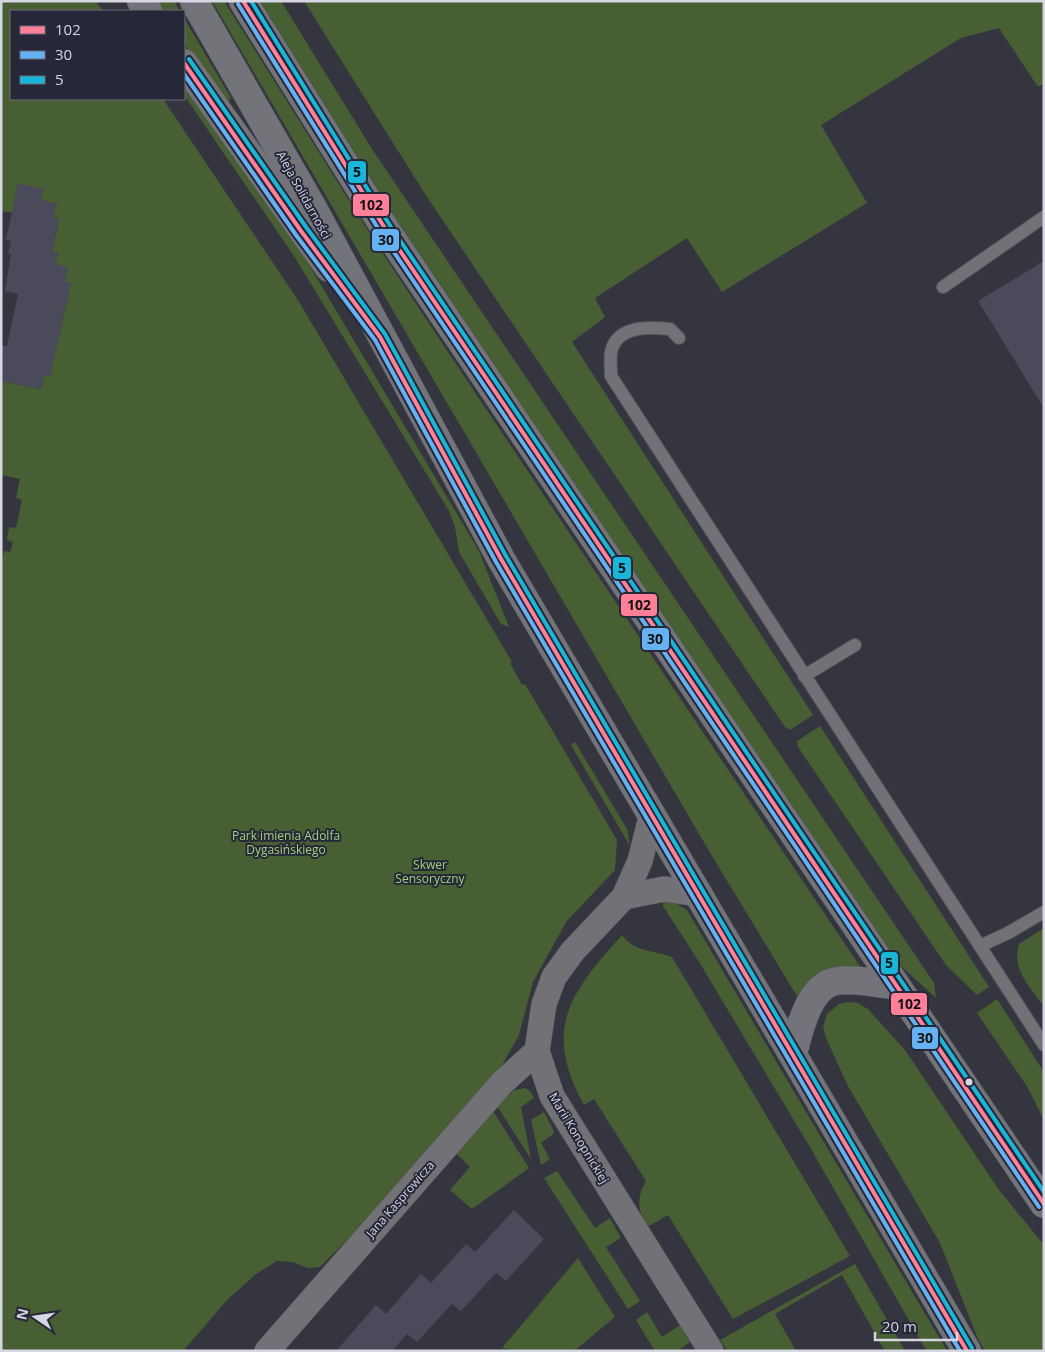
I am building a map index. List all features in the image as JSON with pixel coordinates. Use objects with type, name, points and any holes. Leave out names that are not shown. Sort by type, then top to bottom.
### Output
[{"type":"main road","name":"Aleja Solidarności","points":[[194,1],[314,210],[380,338],[501,559],[700,894],[966,1351]]},
{"type":"main road","points":[[243,1],[386,230],[1044,1204]]},
{"type":"main road","points":[[185,64],[301,231],[380,338]]},
{"type":"main road","points":[[793,1054],[806,1009],[818,993],[834,981],[854,980],[895,985]]},
{"type":"street","name":"Marii Konopnickiej","points":[[652,813],[640,861],[624,897],[574,951],[554,977],[544,1004],[537,1051],[552,1096],[711,1351]]},
{"type":"street","points":[[624,897],[664,889],[700,894]]},
{"type":"street","name":"Jana Kasprowicza","points":[[266,1351],[502,1082],[537,1051]]},
{"type":"lane","points":[[944,288],[1044,217]]},
{"type":"lane","points":[[679,338],[670,329],[644,327],[622,334],[611,351],[610,376],[1044,1045]]},
{"type":"lane","points":[[804,676],[855,644]]},
{"type":"lane","points":[[980,946],[1008,933],[1044,912]]},
{"type":"green space","name":"Park imienia Adolfa Dygasińskiego","points":[[1,1],[95,1],[102,10],[10,10],[10,100],[164,100],[298,300],[512,662],[510,663],[522,685],[525,684],[617,840],[615,870],[566,922],[533,982],[519,1035],[500,1069],[353,1234],[320,1267],[308,1268],[293,1262],[277,1261],[256,1274],[228,1299],[183,1351],[1,1351],[1,564],[4,551],[10,552],[13,542],[7,540],[9,527],[16,528],[22,500],[16,498],[20,479],[1,475],[1,381],[41,389],[44,375],[50,376],[71,283],[65,282],[55,264],[58,253],[52,252],[59,219],[53,218],[56,204],[41,200],[43,189],[18,184],[12,213],[1,211]]},
{"type":"green space","points":[[153,1],[174,1],[179,10],[160,10]]},
{"type":"green space","points":[[212,1],[224,1],[372,237],[861,968],[840,967],[824,971],[811,982],[798,998],[712,856]]},
{"type":"green space","points":[[260,1],[281,1],[372,149],[934,983],[936,998],[901,966],[884,944],[396,219]]},
{"type":"green space","points":[[304,1],[1044,1],[1044,83],[1038,87],[999,28],[961,38],[821,125],[867,203],[722,292],[687,238],[595,298],[605,317],[572,342],[813,715],[790,730],[785,727],[427,197]]},
{"type":"green space","points":[[185,20],[231,98],[227,103],[185,45]]},
{"type":"green space","points":[[185,79],[293,238],[479,551],[509,627],[501,624],[459,552],[455,527],[449,511],[294,256],[185,96]]},
{"type":"green space","points":[[820,726],[989,987],[977,995],[946,965],[798,747],[797,741]]},
{"type":"green space","points":[[575,742],[627,829],[630,846],[571,745]]},
{"type":"green space","points":[[663,900],[672,901],[687,910],[947,1351],[927,1351],[923,1345],[811,1149],[701,965],[663,906]]},
{"type":"green space","points":[[1044,928],[1044,1007],[1023,977],[1017,953],[1019,944]]},
{"type":"green space","points":[[622,935],[627,941],[638,948],[672,957],[850,1256],[733,1319],[668,1215],[649,1226],[645,1221],[640,1210],[639,1199],[646,1181],[594,1099],[584,1105],[571,1078],[565,1055],[564,1033],[568,1013],[576,994],[588,975]]},
{"type":"green space","points":[[997,999],[1044,1072],[1044,1120],[1028,1088],[977,1013]]},
{"type":"green space","points":[[848,1002],[858,1003],[868,1009],[905,1050],[999,1190],[1044,1245],[1044,1351],[985,1351],[978,1339],[940,1243],[848,1086],[826,1038],[823,1027],[827,1014],[839,1004]]},
{"type":"green space","points":[[525,1088],[531,1092],[534,1098],[521,1107],[531,1159],[497,1106],[514,1090]]},
{"type":"green space","points":[[493,1111],[529,1168],[472,1209],[450,1190],[470,1167],[456,1153]]},
{"type":"green space","points":[[544,1112],[554,1131],[553,1134],[541,1143],[550,1159],[541,1165],[531,1120]]},
{"type":"green space","points":[[557,1171],[595,1228],[610,1218],[621,1238],[606,1247],[640,1301],[628,1309],[544,1178]]},
{"type":"green space","points":[[578,1258],[615,1317],[574,1351],[524,1351],[502,1348]]},
{"type":"green space","points":[[855,1264],[905,1351],[885,1351],[842,1275],[775,1314],[796,1351],[728,1351],[720,1340]]},
{"type":"green space","points":[[647,1312],[662,1337],[680,1325],[690,1342],[677,1351],[655,1351],[636,1320]]},
{"type":"building","points":[[18,183],[43,189],[41,200],[57,204],[53,218],[59,219],[52,252],[58,253],[55,264],[68,267],[65,282],[71,283],[50,376],[44,375],[41,389],[1,381],[1,345],[7,346],[18,294],[5,291],[11,254],[8,254],[11,241],[6,240]]},
{"type":"building","points":[[1044,261],[1044,408],[978,301]]},
{"type":"building","points":[[514,1210],[544,1239],[506,1281],[496,1273],[461,1311],[452,1304],[417,1342],[407,1334],[392,1351],[336,1351],[376,1305],[386,1314],[421,1274],[431,1283],[466,1244],[475,1252]]},
{"type":"transit line","name":"102","points":[[243,1],[386,230],[1044,1204]]},
{"type":"transit line","name":"5","points":[[251,1],[391,227],[1044,1192]]},
{"type":"transit line","name":"30","points":[[238,4],[381,233],[1039,1207]]},
{"type":"transit line","name":"5","points":[[189,59],[306,227],[385,334],[506,556],[972,1348]]},
{"type":"transit line","name":"102","points":[[185,64],[301,231],[380,337],[501,559],[967,1351]]},
{"type":"transit line","name":"30","points":[[185,75],[296,235],[375,340],[496,562],[960,1351]]},
{"type":"park label","name":"Skwer Sensoryczny","points":[[430,871]]}]
